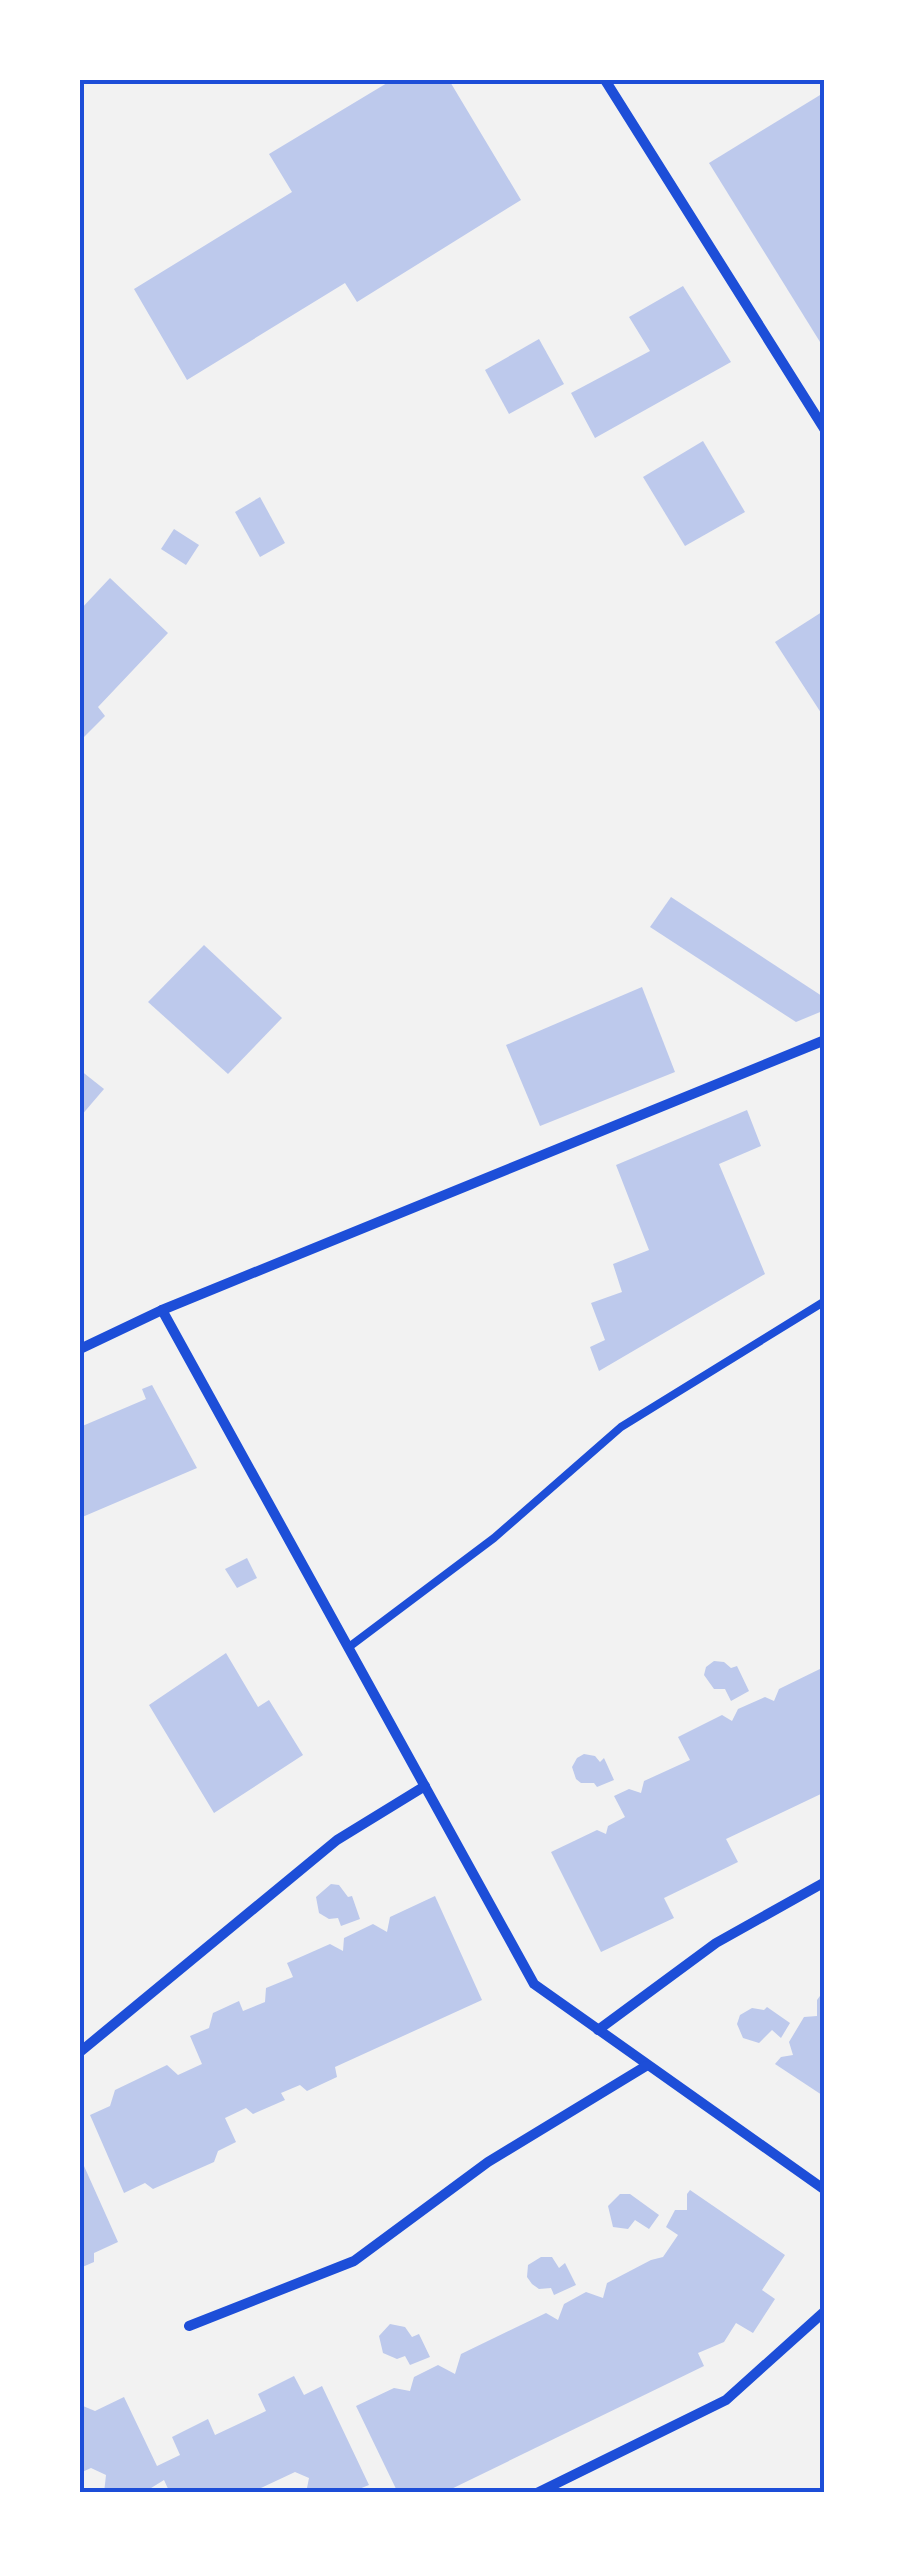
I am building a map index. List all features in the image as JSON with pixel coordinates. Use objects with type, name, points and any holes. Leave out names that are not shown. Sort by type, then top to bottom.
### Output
[{"type":"street","points":[[606,80],[825,430]]},
{"type":"street","points":[[80,1349],[162,1310],[825,1040]]},
{"type":"street","points":[[162,1310],[534,1984],[825,2190]]},
{"type":"street","points":[[80,2052],[337,1840],[425,1786]]},
{"type":"street","points":[[598,2030],[716,1943],[825,1882]]},
{"type":"street","points":[[189,2326],[354,2261],[488,2162],[646,2066]]},
{"type":"street","points":[[537,2493],[726,2400],[825,2311]]},
{"type":"lane","points":[[349,1648],[494,1538],[621,1427],[825,1302]]},
{"type":"building","points":[[392,80],[449,80],[521,200],[357,302],[345,283],[187,380],[134,289],[292,192],[269,154]]},
{"type":"building","points":[[825,92],[825,350],[709,163]]},
{"type":"building","points":[[683,286],[731,362],[595,438],[571,393],[650,351],[629,317]]},
{"type":"building","points":[[539,339],[564,384],[509,414],[485,370]]},
{"type":"building","points":[[703,441],[745,512],[685,546],[643,477]]},
{"type":"building","points":[[260,497],[285,543],[260,557],[235,512]]},
{"type":"building","points":[[174,529],[199,545],[186,565],[161,549]]},
{"type":"building","points":[[110,578],[168,633],[98,707],[105,716],[80,741],[80,610]]},
{"type":"building","points":[[825,610],[825,719],[775,642]]},
{"type":"building","points":[[671,897],[825,998],[825,1010],[796,1022],[650,927]]},
{"type":"building","points":[[204,945],[282,1018],[228,1074],[148,1002]]},
{"type":"building","points":[[642,987],[675,1072],[540,1126],[506,1045]]},
{"type":"building","points":[[80,1070],[104,1089],[80,1117]]},
{"type":"building","points":[[747,1110],[761,1146],[719,1164],[765,1274],[599,1371],[590,1347],[605,1340],[591,1303],[622,1292],[613,1264],[649,1250],[616,1165]]},
{"type":"building","points":[[152,1385],[197,1468],[80,1518],[80,1427],[146,1399],[142,1389]]},
{"type":"building","points":[[247,1558],[257,1578],[237,1588],[225,1569]]},
{"type":"building","points":[[226,1653],[258,1707],[269,1700],[303,1755],[214,1813],[149,1705]]},
{"type":"building","points":[[714,1661],[731,1668],[737,1666],[749,1691],[731,1701],[725,1689],[714,1689],[704,1675],[706,1667]]},
{"type":"building","points":[[824,1667],[825,1792],[726,1839],[738,1862],[664,1898],[674,1918],[601,1952],[551,1852],[597,1830],[606,1834],[608,1826],[625,1817],[614,1796],[629,1789],[641,1793],[644,1781],[690,1760],[678,1737],[722,1715],[732,1721],[738,1709],[765,1697],[774,1701],[779,1689]]},
{"type":"building","points":[[584,1754],[595,1756],[600,1762],[604,1758],[614,1780],[597,1787],[576,1779],[572,1767]]},
{"type":"building","points":[[331,1884],[339,1885],[348,1897],[352,1896],[360,1919],[341,1926],[338,1918],[329,1919],[319,1913],[316,1897]]},
{"type":"building","points":[[435,1896],[482,2000],[335,2067],[337,2077],[307,2091],[300,2085],[281,2093],[285,2100],[253,2114],[246,2108],[225,2118],[236,2142],[218,2151],[214,2162],[153,2189],[145,2183],[124,2193],[90,2115],[110,2106],[115,2090],[167,2065],[178,2075],[202,2064],[190,2036],[209,2028],[213,2013],[239,2001],[243,2011],[265,2002],[266,1988],[293,1977],[287,1963],[330,1944],[343,1951],[344,1938],[373,1924],[387,1932],[390,1917]]},
{"type":"building","points":[[825,1989],[825,2097],[775,2064],[781,2057],[793,2055],[789,2042],[804,2017],[817,2016],[817,2000]]},
{"type":"building","points":[[767,2007],[790,2023],[781,2038],[772,2030],[759,2043],[743,2038],[737,2024],[740,2015],[752,2008]]},
{"type":"building","points":[[84,2166],[118,2242],[94,2253],[94,2262],[80,2268],[80,2167]]},
{"type":"building","points":[[690,2190],[785,2255],[762,2290],[775,2299],[753,2333],[736,2323],[724,2342],[698,2353],[704,2366],[443,2493],[398,2493],[356,2406],[394,2388],[410,2391],[414,2377],[438,2365],[455,2374],[461,2354],[546,2313],[558,2320],[564,2304],[586,2292],[603,2298],[607,2283],[663,2257],[678,2235],[666,2227],[675,2210],[687,2210]]},
{"type":"building","points":[[620,2194],[630,2194],[659,2215],[649,2229],[635,2220],[628,2229],[613,2227],[608,2206]]},
{"type":"building","points":[[541,2257],[552,2257],[559,2268],[565,2263],[576,2285],[554,2295],[551,2288],[539,2289],[532,2284],[527,2277],[528,2265]]},
{"type":"building","points":[[390,2324],[405,2327],[412,2337],[419,2334],[430,2357],[410,2365],[405,2356],[397,2359],[383,2353],[379,2336]]},
{"type":"building","points":[[294,2376],[304,2395],[322,2386],[369,2485],[349,2493],[306,2493],[309,2478],[295,2472],[250,2493],[170,2493],[164,2480],[143,2493],[104,2493],[106,2475],[91,2468],[80,2473],[83,2406],[95,2411],[124,2397],[157,2466],[180,2455],[172,2437],[208,2419],[215,2435],[266,2411],[258,2394]]}]
